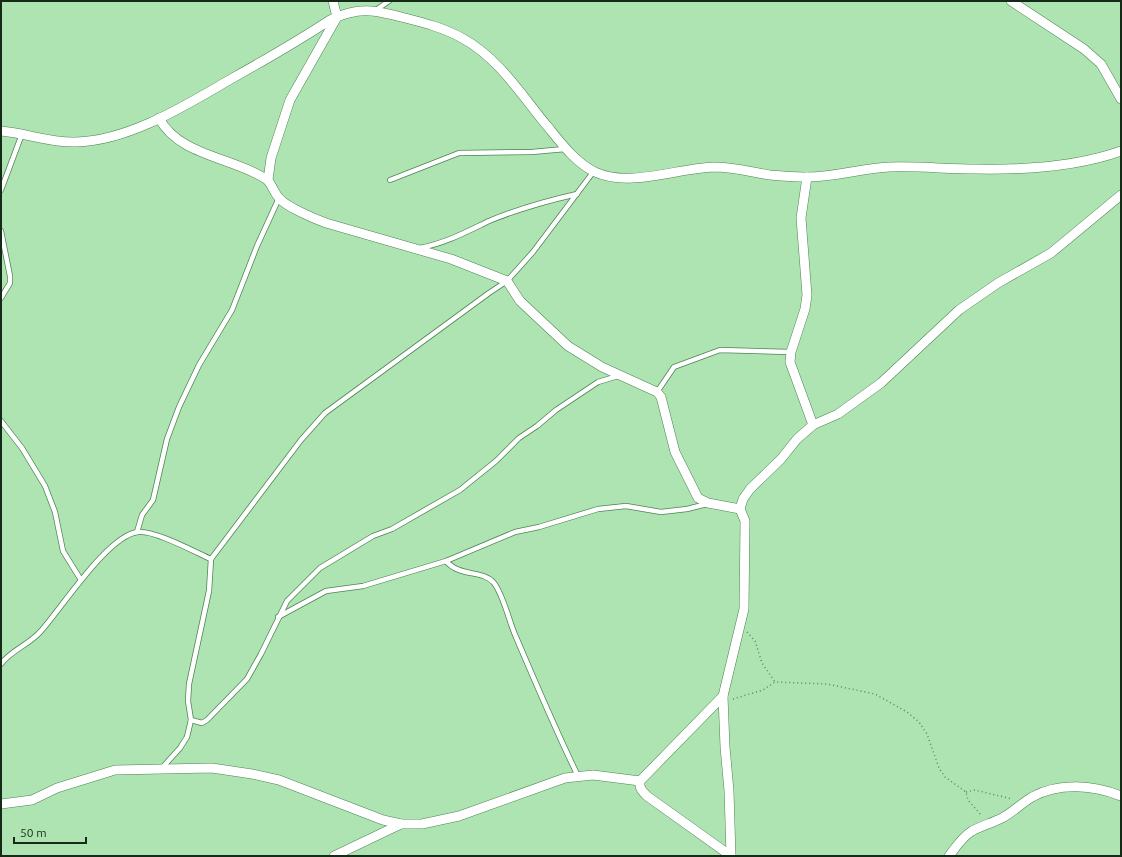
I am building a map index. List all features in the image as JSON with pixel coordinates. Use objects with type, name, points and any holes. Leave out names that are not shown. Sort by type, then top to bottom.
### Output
[{"type":"street","points":[[268,180],[271,158],[290,100],[337,17],[333,1]]},
{"type":"street","points":[[1011,1],[1084,49],[1101,64],[1121,99]]},
{"type":"street","points":[[1,131],[58,141],[75,142],[94,141],[126,133],[189,103],[337,17],[346,13],[360,10],[375,11],[446,30],[463,38],[480,50],[500,68],[580,162],[594,171],[608,176],[642,177],[663,175],[696,168],[728,167],[770,175],[807,177],[889,167],[978,169],[1020,168],[1065,164],[1121,151]]},
{"type":"street","points":[[159,118],[164,127],[178,140],[244,168],[268,180],[279,198],[312,218],[416,248],[470,266],[507,281],[520,302],[568,346],[602,367],[657,392],[675,452],[698,498],[708,503],[740,509]]},
{"type":"street","points":[[807,177],[801,218],[807,295],[806,309],[791,352],[790,362],[814,425]]},
{"type":"street","points":[[640,781],[641,790],[647,796],[731,856],[729,791],[724,747],[723,696],[744,609],[745,522],[740,509],[743,499],[750,488],[781,459],[797,439],[814,425],[838,414],[881,383],[959,310],[998,283],[1051,253],[1121,195]]},
{"type":"street","points":[[1,804],[32,800],[57,788],[115,770],[212,768],[279,780],[383,820],[401,824],[422,824],[459,816],[554,781],[578,776],[609,776],[629,781],[640,781],[723,696]]},
{"type":"street","points":[[949,856],[970,832],[998,820],[1041,793],[1071,788],[1097,789],[1121,796]]},
{"type":"street","points":[[334,856],[401,824]]},
{"type":"lane","points":[[375,11],[389,1]]},
{"type":"lane","points":[[1,190],[22,134]]},
{"type":"lane","points":[[390,180],[459,153],[539,152],[567,148]]},
{"type":"lane","points":[[160,770],[180,748],[187,737],[191,720],[188,701],[188,688],[209,591],[211,560],[301,440],[325,413],[488,293],[507,281],[533,252],[594,171]]},
{"type":"lane","points":[[416,248],[434,245],[461,236],[488,222],[533,204],[577,194]]},
{"type":"lane","points":[[137,532],[142,515],[153,500],[167,439],[179,407],[199,365],[232,310],[257,246],[279,198]]},
{"type":"lane","points":[[1,231],[10,276],[10,283],[1,298]]},
{"type":"lane","points":[[657,392],[674,367],[720,350],[791,352]]},
{"type":"lane","points":[[191,720],[202,723],[207,720],[247,679],[261,654],[286,600],[332,559],[373,536],[392,530],[460,490],[496,461],[519,438],[537,426],[556,410],[598,382],[608,378],[623,376]]},
{"type":"lane","points":[[1,421],[22,448],[45,486],[55,512],[63,551],[80,580]]},
{"type":"lane","points":[[277,618],[326,591],[363,586],[446,561],[515,532],[539,528],[598,509],[626,506],[661,512],[686,509],[708,503]]},
{"type":"lane","points":[[1,664],[11,653],[33,640],[50,621],[80,580],[116,544],[137,532],[146,532],[162,538],[211,560]]},
{"type":"lane","points":[[446,561],[460,571],[483,576],[494,584],[515,635],[578,776]]},
{"type":"path","points":[[740,628],[749,634],[755,641],[762,663],[775,682]]},
{"type":"path","points":[[723,696],[732,699],[744,697],[763,690],[775,682],[828,684],[875,694],[907,712],[919,722],[927,734],[939,768],[945,777],[966,792],[968,800],[976,811],[990,823]]},
{"type":"path","points":[[966,792],[975,790],[1004,796],[1024,804]]}]
